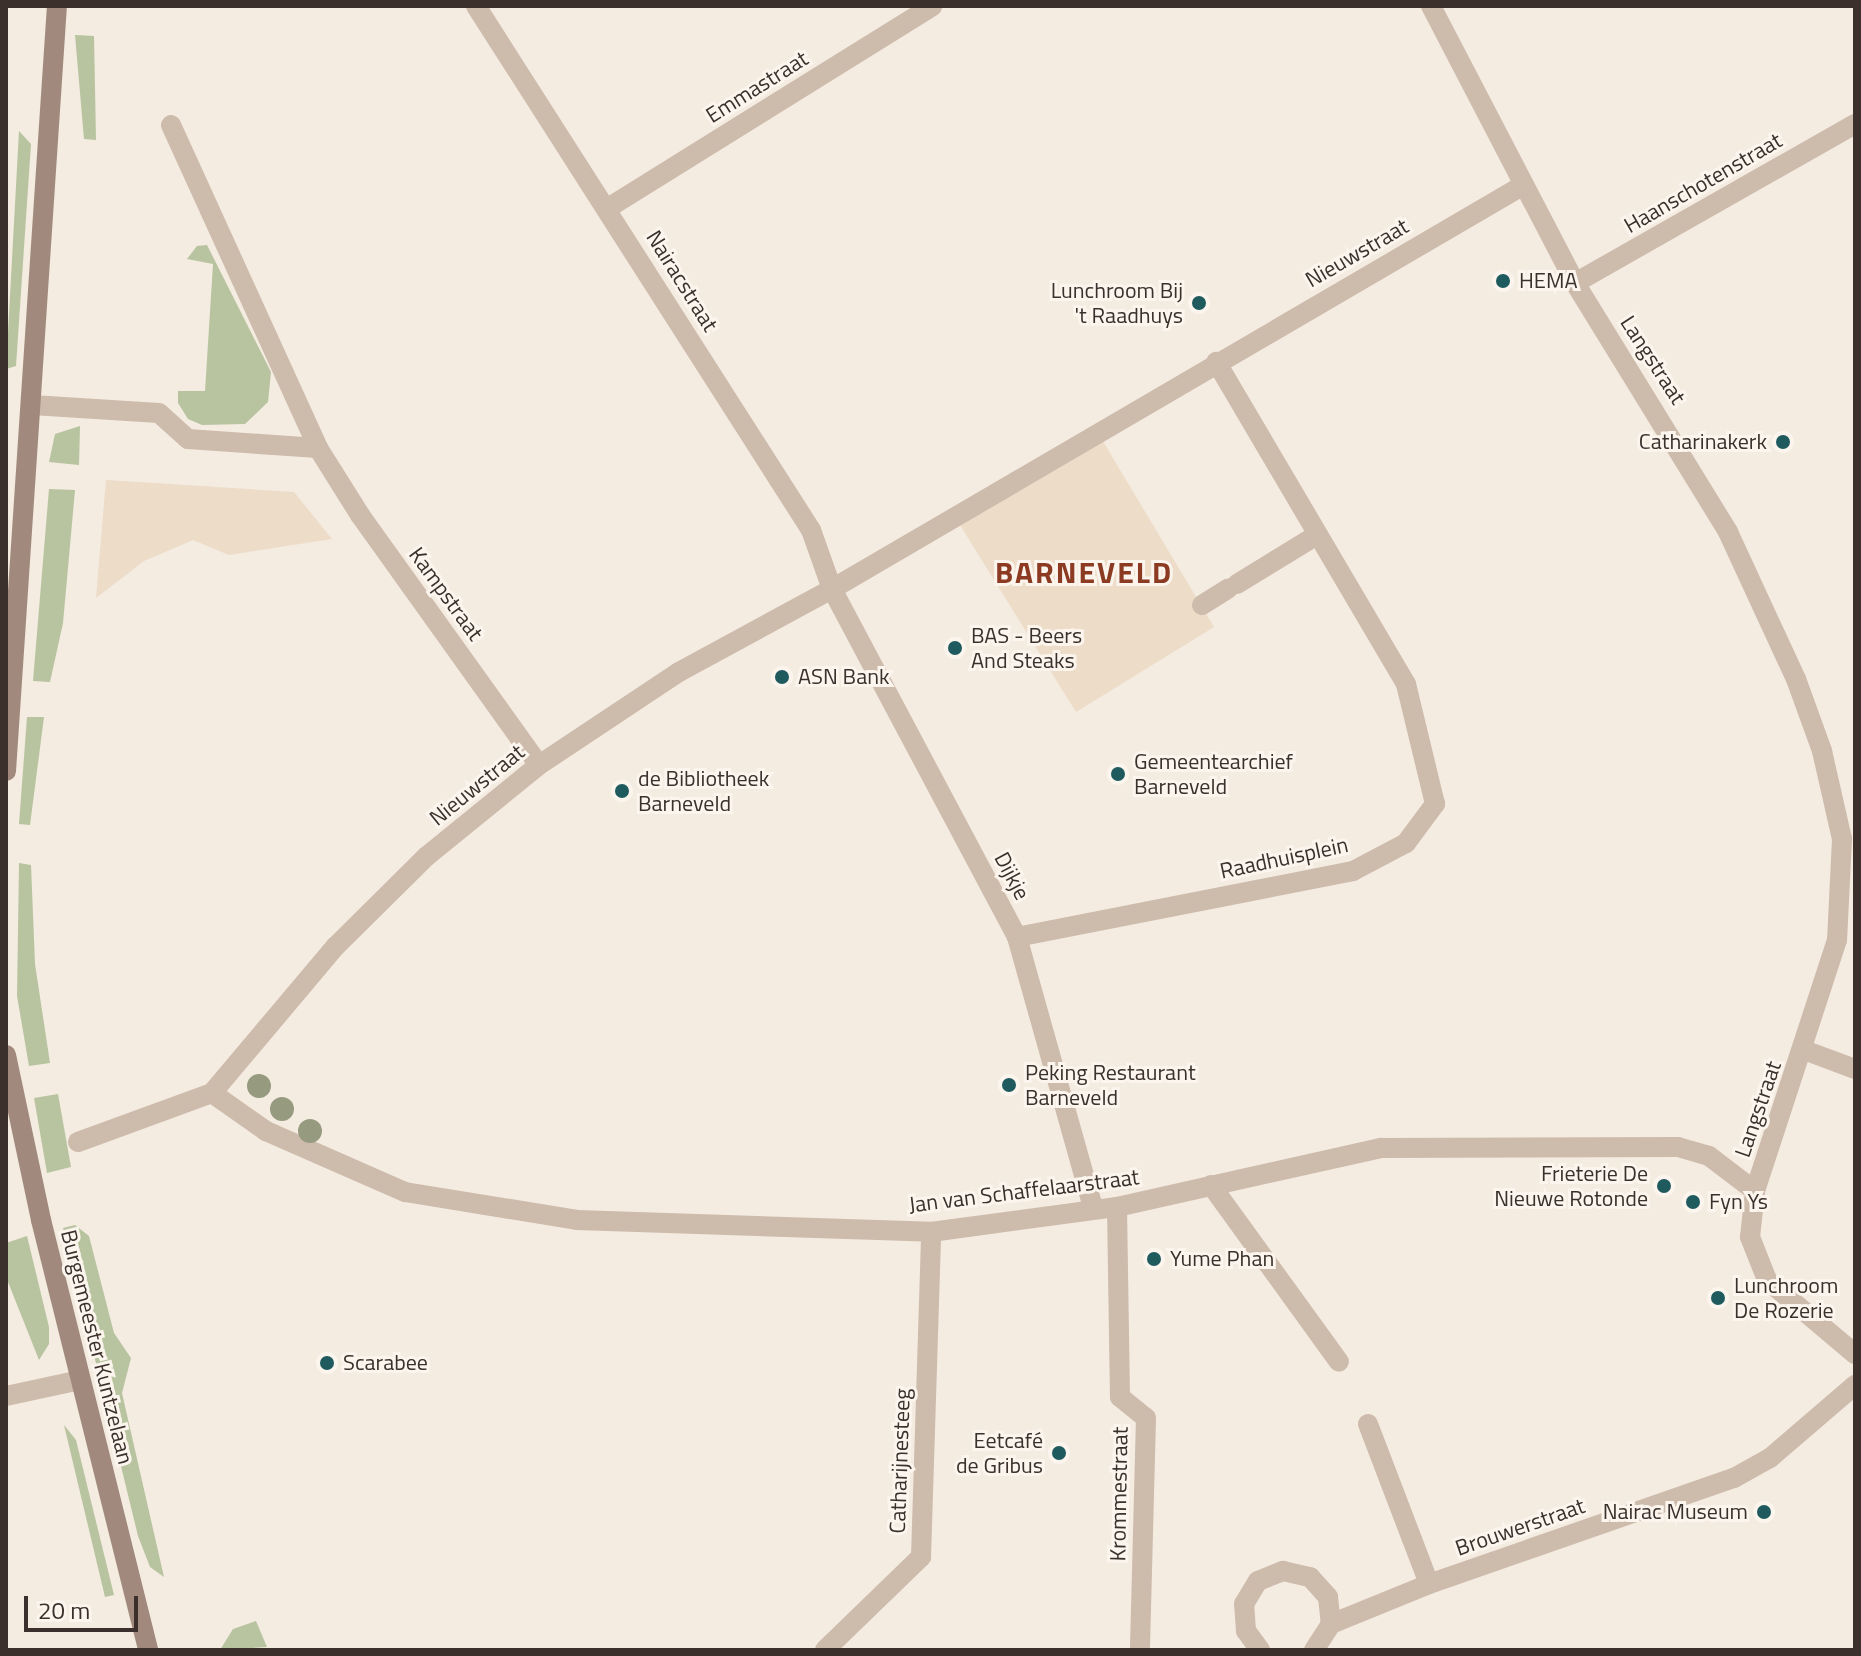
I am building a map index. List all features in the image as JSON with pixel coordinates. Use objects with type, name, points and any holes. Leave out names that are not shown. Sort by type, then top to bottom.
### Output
[{"type":"main road","points":[[6,771],[57,6]]},
{"type":"main road","name":"Burgemeester Kuntzelaan","points":[[6,1055],[80,1380],[148,1650]]},
{"type":"street","name":"Nairacstraat","points":[[476,6],[608,208],[811,530],[832,589]]},
{"type":"street","name":"Emmastraat","points":[[608,208],[932,6]]},
{"type":"street","name":"Langstraat","points":[[1431,6],[1575,283],[1728,532],[1810,714],[1835,792],[1849,837],[1837,940],[1804,1050],[1755,1191],[1750,1237],[1759,1267],[1779,1293],[1855,1354]]},
{"type":"street","name":"Haanschotenstraat","points":[[1575,283],[1855,124]]},
{"type":"street","name":"Kampstraat","points":[[171,125],[318,448],[360,515],[539,765]]},
{"type":"street","name":"Nieuwstraat","points":[[1216,362],[1522,186]]},
{"type":"street","points":[[832,589],[1216,362]]},
{"type":"street","name":"Raadhuisplein","points":[[1017,937],[1353,871],[1406,843],[1435,804],[1406,684],[1216,362]]},
{"type":"street","points":[[32,405],[159,413],[188,439],[318,448]]},
{"type":"street","points":[[1202,605],[1317,535]]},
{"type":"street","name":"Nieuwstraat","points":[[212,1093],[336,946],[427,856],[539,765],[679,672],[832,589]]},
{"type":"street","name":"Dijkje","points":[[832,589],[1017,937],[1093,1208]]},
{"type":"street","points":[[1804,1050],[1855,1069]]},
{"type":"street","points":[[78,1142],[212,1093]]},
{"type":"street","name":"Jan van Schaffelaarstraat","points":[[212,1093],[266,1131],[405,1192],[577,1220],[931,1232],[1117,1207],[1381,1148],[1660,1145],[1709,1156],[1755,1191]]},
{"type":"street","points":[[1211,1185],[1339,1362]]},
{"type":"street","name":"Krommestraat","points":[[1117,1207],[1120,1397],[1146,1418],[1140,1650]]},
{"type":"street","name":"Catharijnesteeg","points":[[825,1650],[921,1557],[931,1232]]},
{"type":"street","points":[[6,1396],[80,1380]]},
{"type":"street","name":"Brouwerstraat","points":[[1331,1624],[1429,1584],[1743,1474],[1770,1458],[1855,1385]]},
{"type":"street","points":[[1368,1424],[1429,1584]]},
{"type":"street","points":[[1260,1650],[1246,1631],[1244,1604],[1258,1581],[1283,1571],[1310,1577],[1328,1597],[1331,1624],[1314,1650]]},
{"type":"green space","points":[[75,35],[94,36],[96,140],[84,139]]},
{"type":"green space","points":[[19,131],[31,144],[16,366],[6,369]]},
{"type":"green space","points":[[207,245],[271,372],[268,402],[245,424],[202,425],[188,419],[178,403],[178,391],[205,391],[213,264],[187,259],[197,246]]},
{"type":"green space","points":[[80,426],[79,465],[49,462],[55,434]]},
{"type":"green space","points":[[49,489],[75,490],[63,623],[50,682],[33,681]]},
{"type":"green space","points":[[27,717],[44,717],[30,825],[19,824]]},
{"type":"green space","points":[[19,863],[31,865],[35,964],[50,1063],[29,1066],[17,996]]},
{"type":"green space","points":[[58,1094],[71,1167],[47,1173],[34,1098]]},
{"type":"green space","points":[[75,1225],[89,1236],[114,1333],[131,1358],[122,1393],[164,1577],[150,1567],[138,1536],[63,1228]]},
{"type":"green space","points":[[27,1236],[49,1327],[49,1344],[39,1360],[6,1277],[6,1243]]},
{"type":"green space","points":[[64,1425],[76,1440],[114,1595],[105,1597]]},
{"type":"green space","points":[[256,1621],[267,1647],[220,1650],[233,1629]]},
{"type":"shaded area","points":[[1098,433],[1214,627],[1076,712],[955,517]]},
{"type":"shaded area","points":[[106,480],[294,492],[332,539],[229,555],[193,540],[144,561],[96,598]]},
{"type":"place","name":"HEMA","points":[[1503,281]]},
{"type":"place","name":"Lunchroom Bij 't Raadhuys","points":[[1199,303]]},
{"type":"place","name":"Catharinakerk","points":[[1783,442]]},
{"type":"place","name":"BAS - Beers And Steaks","points":[[955,648]]},
{"type":"place","name":"ASN Bank","points":[[782,677]]},
{"type":"place","name":"Gemeentearchief Barneveld","points":[[1118,774]]},
{"type":"place","name":"de Bibliotheek Barneveld","points":[[622,791]]},
{"type":"place","name":"Peking Restaurant Barneveld","points":[[1009,1085]]},
{"type":"place","name":"Frieterie De Nieuwe Rotonde","points":[[1664,1186]]},
{"type":"place","name":"Fyn Ys","points":[[1693,1202]]},
{"type":"place","name":"Yume Phan","points":[[1154,1259]]},
{"type":"place","name":"Lunchroom De Rozerie","points":[[1718,1298]]},
{"type":"place","name":"Scarabee","points":[[327,1363]]},
{"type":"place","name":"Eetcafé de Gribus","points":[[1059,1453]]},
{"type":"place","name":"Nairac Museum","points":[[1764,1512]]},
{"type":"district","name":"BARNEVELD","points":[[1084,572]]}]
